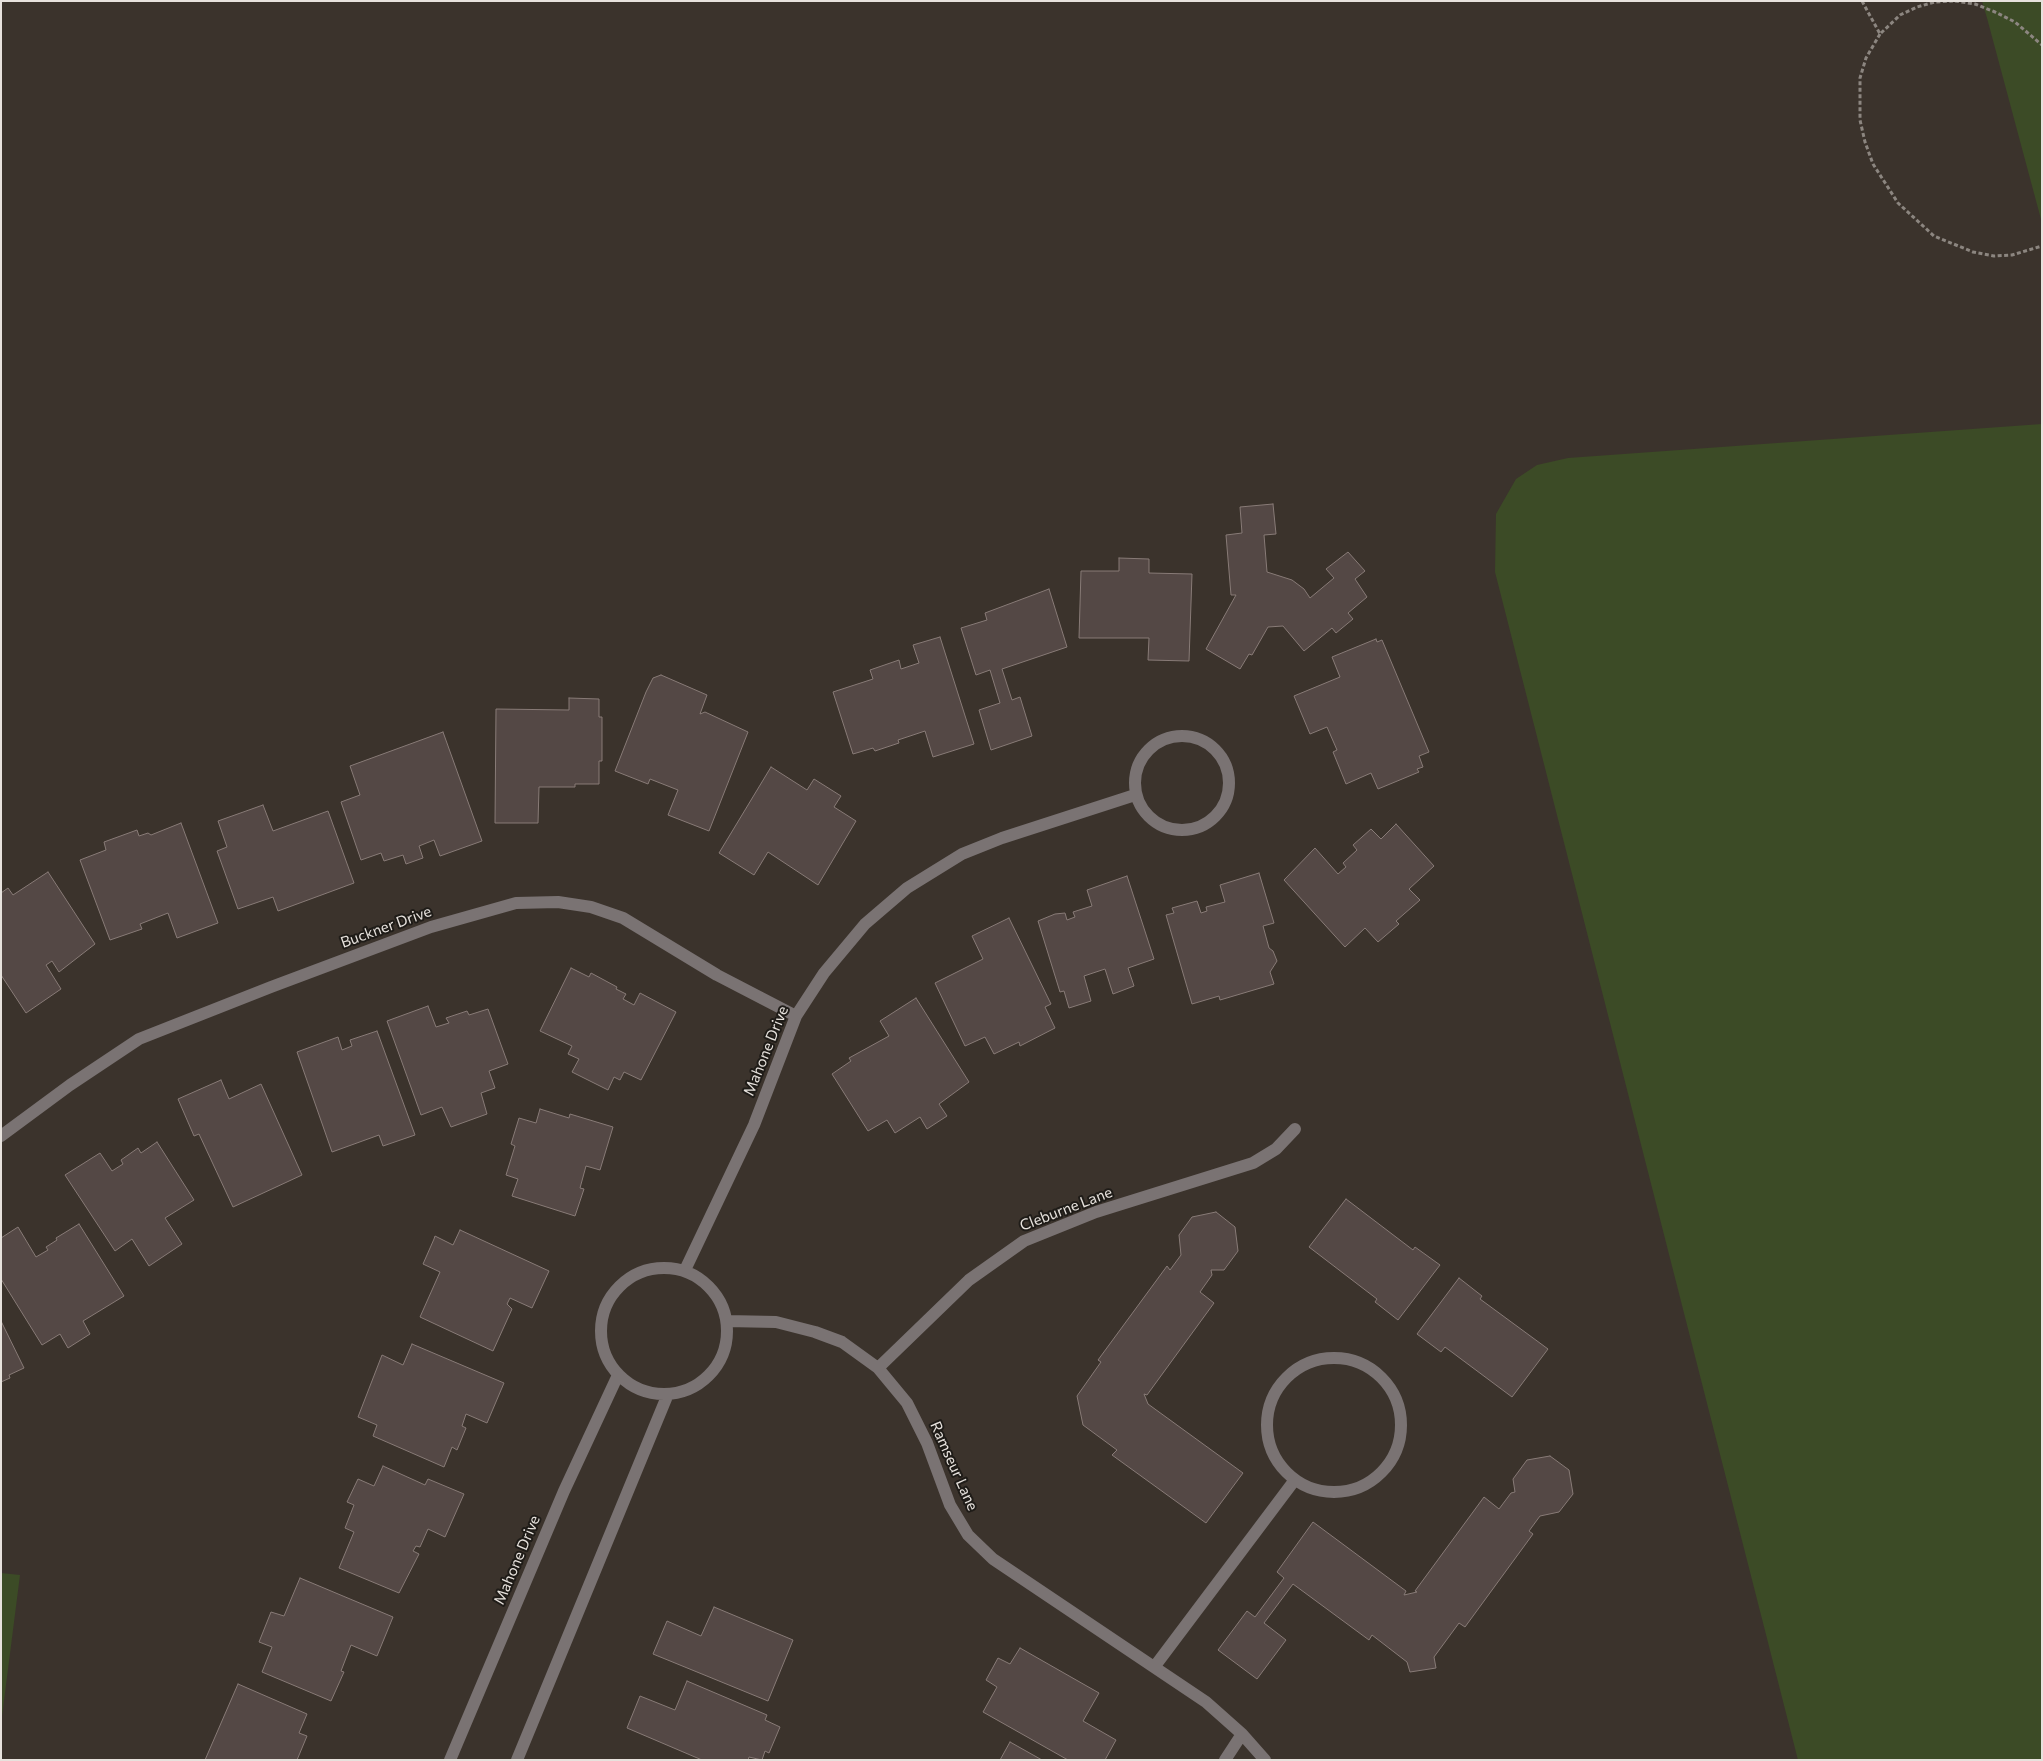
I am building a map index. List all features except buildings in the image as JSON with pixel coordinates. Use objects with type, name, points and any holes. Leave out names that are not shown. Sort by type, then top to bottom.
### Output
[{"type":"street","points":[[1173,736],[1193,736],[1214,748],[1226,764],[1230,788],[1225,803],[1210,822],[1192,830],[1172,830],[1157,824],[1141,809],[1135,795],[1134,774],[1142,755],[1158,742],[1173,736]]},
{"type":"street","name":"Mahone Drive","points":[[685,1270],[754,1125],[796,1016],[824,973],[865,924],[907,888],[962,854],[994,841],[1135,795]]},
{"type":"street","name":"Buckner Drive","points":[[1,1136],[70,1084],[140,1039],[422,930],[516,903],[558,902],[591,907],[623,918],[717,975],[796,1016]]},
{"type":"street","name":"Cleburne Lane","points":[[878,1368],[969,1280],[1024,1241],[1096,1212],[1253,1163],[1276,1149],[1295,1129]]},
{"type":"street","points":[[672,1267],[685,1270],[706,1284],[721,1306],[727,1321],[726,1344],[717,1366],[700,1383],[678,1393],[644,1392],[630,1386],[618,1375],[604,1351],[602,1325],[609,1301],[624,1283],[649,1269],[672,1267]]},
{"type":"street","name":"Ramseur Lane","points":[[727,1321],[776,1322],[815,1332],[842,1342],[878,1368],[907,1403],[926,1442],[950,1505],[968,1535],[993,1559],[1206,1702],[1242,1734],[1265,1760]]},
{"type":"street","points":[[1335,1358],[1360,1363],[1381,1377],[1396,1399],[1402,1424],[1400,1444],[1388,1467],[1369,1485],[1340,1494],[1316,1492],[1294,1481],[1278,1462],[1267,1431],[1268,1407],[1278,1386],[1294,1369],[1311,1361],[1335,1358]]},
{"type":"street","name":"Mahone Drive","points":[[450,1760],[564,1491],[618,1375]]},
{"type":"street","points":[[517,1760],[668,1394]]},
{"type":"street","points":[[1154,1666],[1294,1481]]},
{"type":"street","points":[[1225,1760],[1242,1734]]},
{"type":"path","points":[[1862,1],[1880,34]]},
{"type":"path","points":[[2042,45],[2015,22],[1975,4],[1954,1],[1935,2],[1917,7],[1900,15],[1880,34],[1866,58],[1860,78],[1860,120],[1873,164],[1898,203],[1934,236],[1973,252],[1994,256],[2012,255],[2042,246]]},
{"type":"green space","points":[[1982,1],[2042,1],[2042,223],[1987,18]]},
{"type":"green space","points":[[2042,424],[2042,1760],[1798,1760],[1495,572],[1496,514],[1516,479],[1537,465],[1568,458]]},
{"type":"green space","points":[[1,1573],[20,1575],[1,1724]]}]
